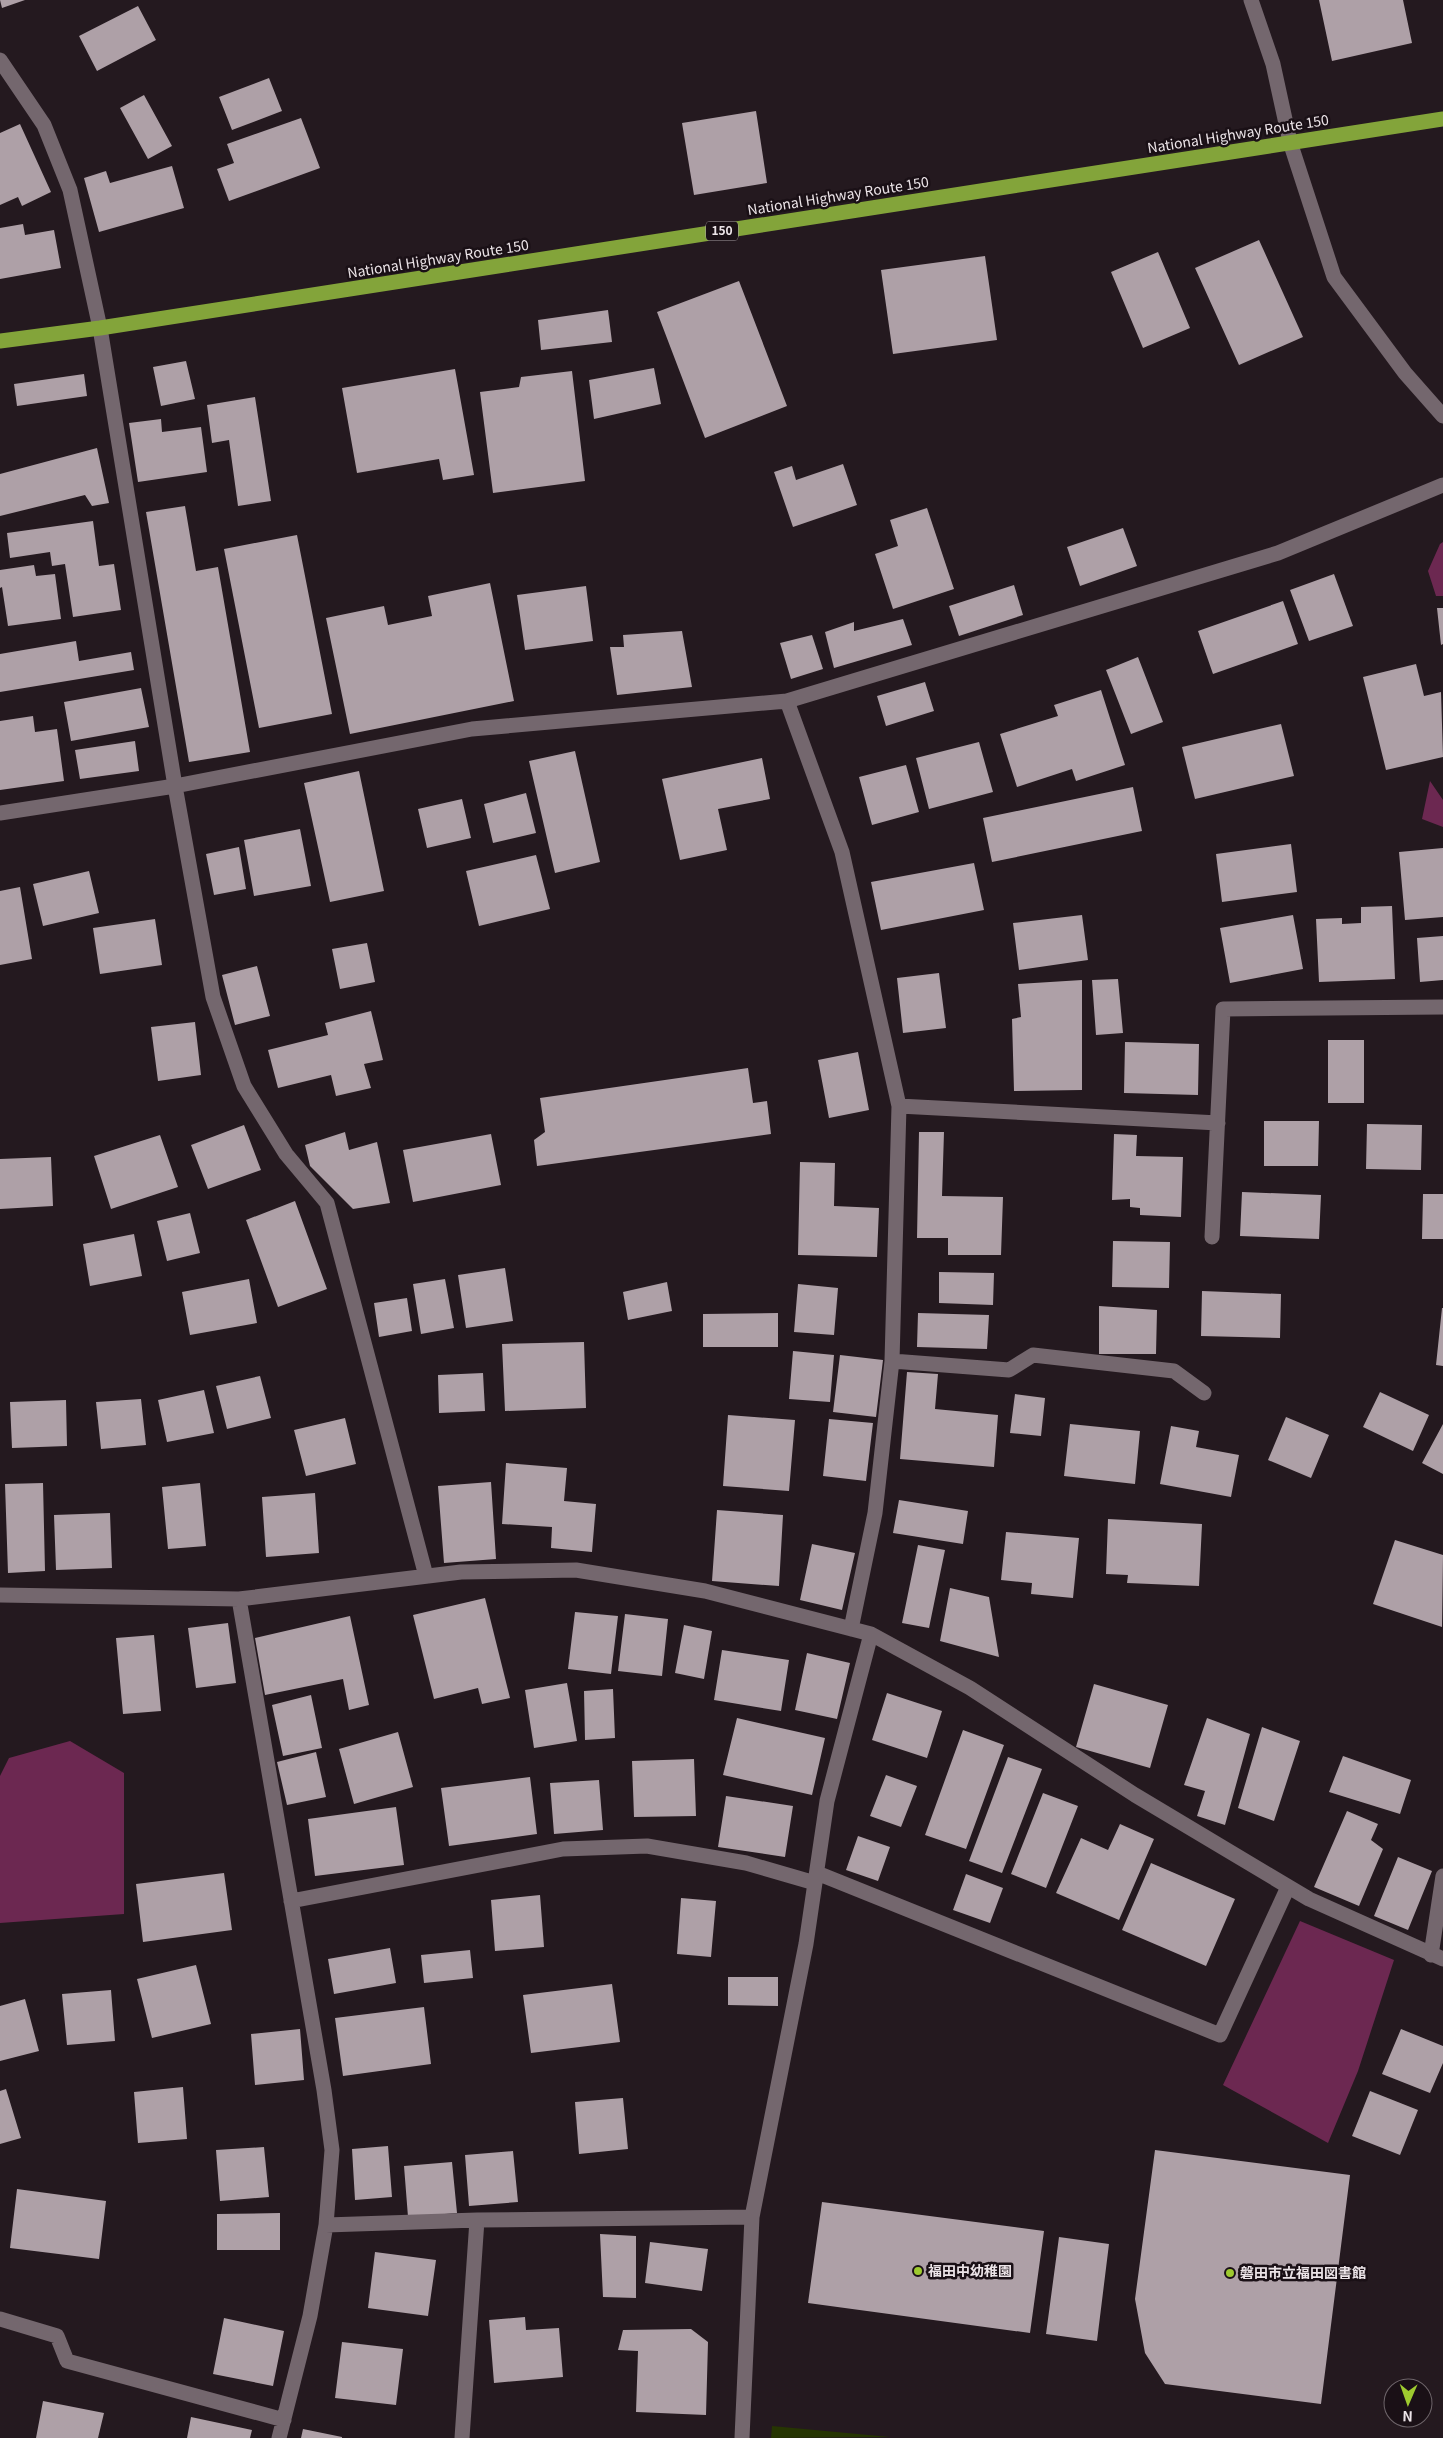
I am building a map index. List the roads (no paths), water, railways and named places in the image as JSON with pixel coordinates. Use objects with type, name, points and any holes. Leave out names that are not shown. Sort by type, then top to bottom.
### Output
[{"type":"highway","name":"National Highway Route 150","points":[[0,341],[100,328],[1443,118]]},
{"type":"street","points":[[1251,0],[1273,64],[1290,142],[1334,277],[1405,373],[1443,416]]},
{"type":"street","points":[[0,60],[44,125],[70,190],[100,328],[175,786],[213,997],[244,1086],[286,1154],[327,1203],[426,1576]]},
{"type":"street","points":[[0,812],[175,786],[472,729],[787,701],[1278,553],[1443,484]]},
{"type":"street","points":[[787,701],[842,852],[899,1106],[892,1361],[874,1514],[851,1629]]},
{"type":"street","points":[[1212,1237],[1223,1009],[1443,1007]]},
{"type":"street","points":[[899,1106],[1218,1122]]},
{"type":"street","points":[[892,1361],[1009,1370],[1033,1355],[1174,1371],[1204,1393]]},
{"type":"street","points":[[0,1595],[239,1599],[461,1572],[576,1570],[705,1591],[871,1634],[970,1688],[1135,1795],[1309,1899],[1437,1957],[1443,1876]]},
{"type":"street","points":[[239,1599],[292,1901],[332,2150],[326,2225],[310,2316],[279,2438]]},
{"type":"street","points":[[742,2438],[752,2216],[806,1944],[827,1801],[871,1634]]},
{"type":"street","points":[[292,1901],[563,1849],[647,1846],[746,1863],[816,1878],[1220,2035],[1288,1886]]},
{"type":"street","points":[[326,2225],[476,2220],[752,2216]]},
{"type":"street","points":[[462,2438],[476,2220]]},
{"type":"street","points":[[0,2319],[57,2336],[67,2361],[284,2420]]},
{"type":"place","name":"福田中幼稚園","points":[[918,2271]]},
{"type":"place","name":"磐田市立福田図書館","points":[[1230,2273]]}]
